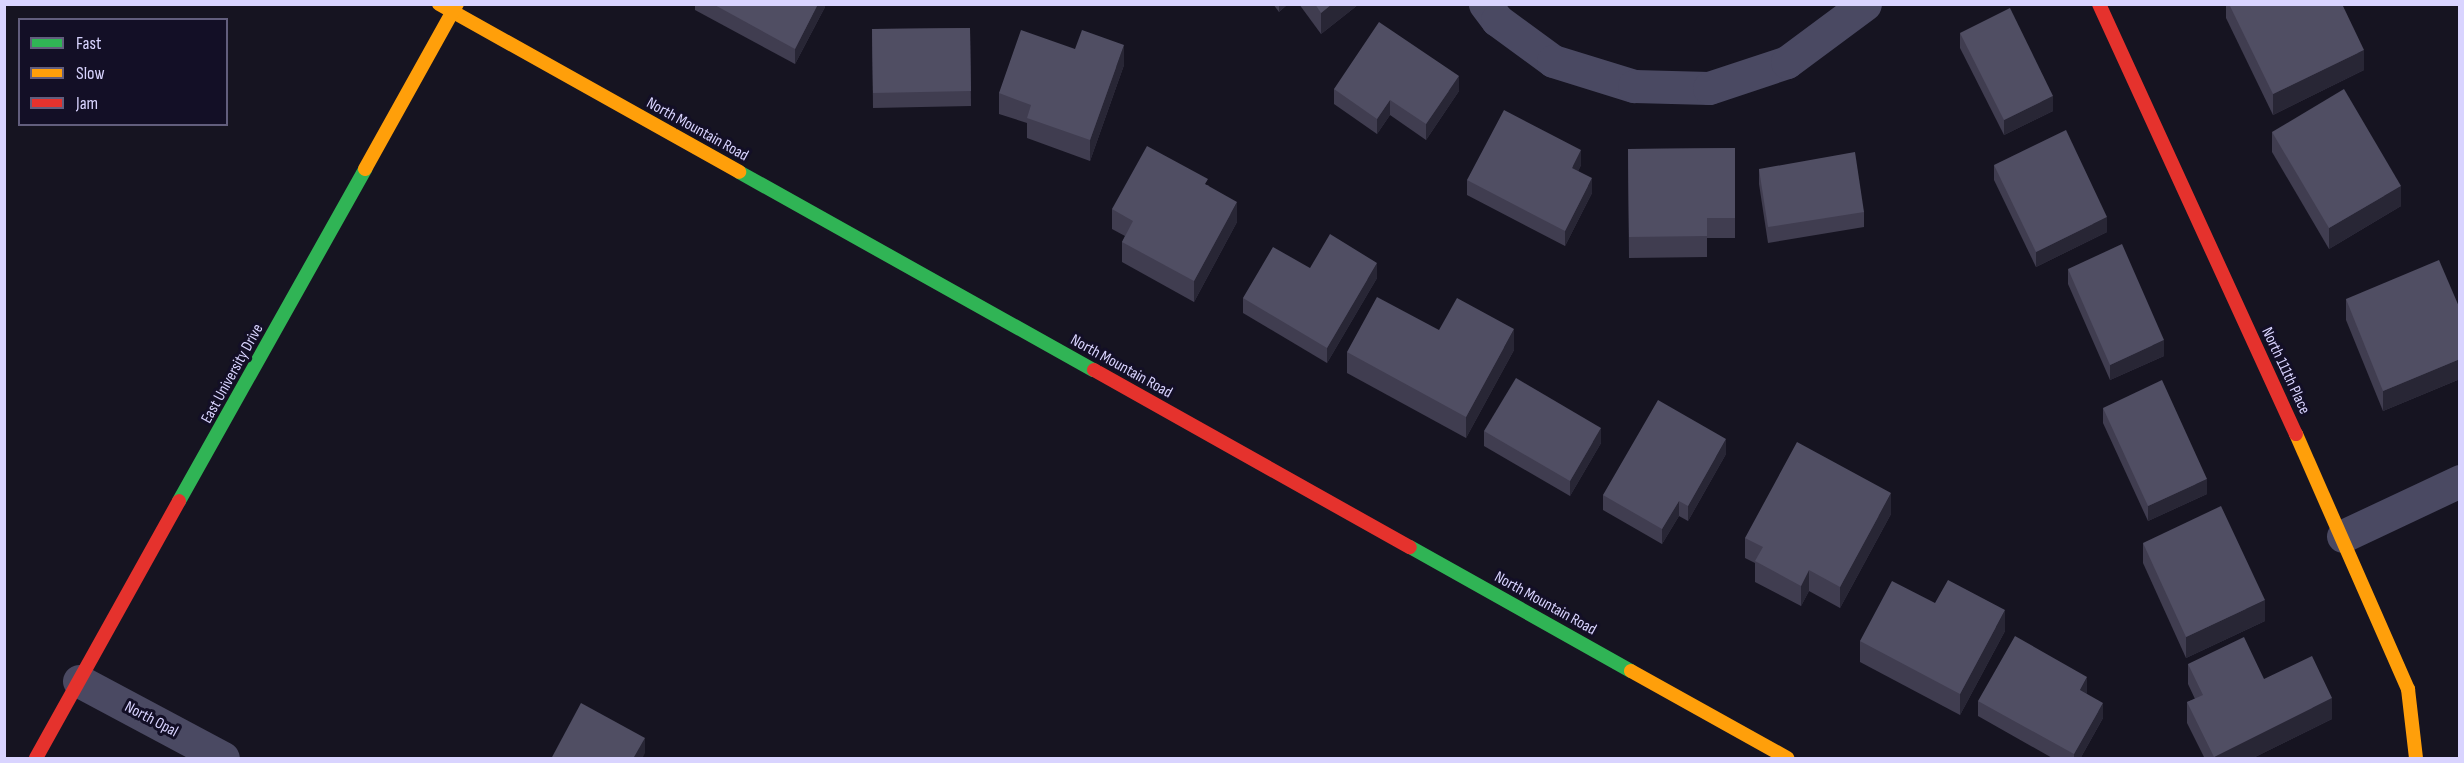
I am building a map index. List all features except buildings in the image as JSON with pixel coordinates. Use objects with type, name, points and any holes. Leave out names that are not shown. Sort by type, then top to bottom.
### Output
[{"type":"street","name":"North Mountain Road","points":[[439,4],[455,8],[1787,759]]},
{"type":"street","points":[[1485,4],[1497,20],[1553,61],[1634,86],[1709,88],[1787,62],[1865,4]]},
{"type":"street","name":"North 111th Place","points":[[2099,4],[2343,536],[2408,689],[2416,759]]},
{"type":"street","name":"East University Drive","points":[[36,759],[455,8]]},
{"type":"street","points":[[2343,536],[2460,481]]},
{"type":"street","name":"North Opal","points":[[79,681],[223,759]]},
{"type":"traffic: fast","points":[[179,501],[365,169]]},
{"type":"traffic: fast","points":[[739,172],[1094,370]]},
{"type":"traffic: fast","points":[[1410,547],[1631,671]]},
{"type":"traffic: slow","points":[[439,4],[739,172]]},
{"type":"traffic: slow","points":[[365,169],[457,4]]},
{"type":"traffic: slow","points":[[2296,434],[2408,689],[2416,758]]},
{"type":"traffic: slow","points":[[1631,671],[1787,758]]},
{"type":"traffic: jam","points":[[2099,4],[2296,434]]},
{"type":"traffic: jam","points":[[1094,370],[1410,547]]},
{"type":"traffic: jam","points":[[36,758],[179,501]]}]
